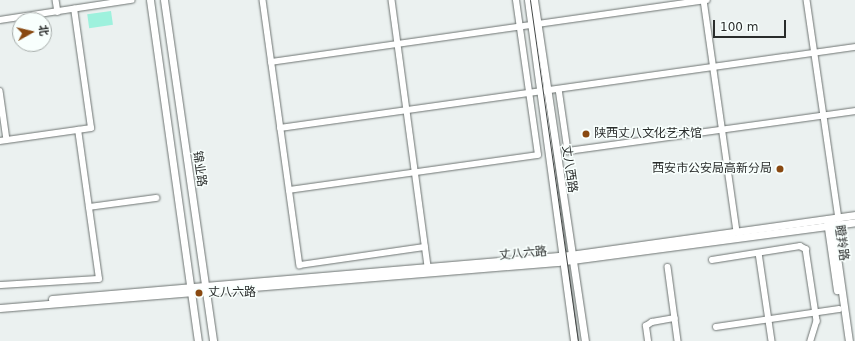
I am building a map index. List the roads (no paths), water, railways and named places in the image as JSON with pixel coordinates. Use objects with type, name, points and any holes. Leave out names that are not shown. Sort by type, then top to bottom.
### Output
[{"type":"main road","name":"锦业路","points":[[150,0],[198,341]]},
{"type":"main road","name":"锦业路","points":[[164,0],[213,341]]},
{"type":"main road","name":"丈八西路","points":[[528,0],[534,25],[544,91],[567,258],[574,341]]},
{"type":"main road","name":"丈八西路","points":[[534,0],[534,25]]},
{"type":"main road","name":"丈八六路","points":[[205,287],[567,258],[832,221],[855,215]]},
{"type":"main road","name":"丈八六路","points":[[0,308],[428,266],[567,258],[737,231],[832,221],[855,222]]},
{"type":"main road","name":"瞪羚路","points":[[832,221],[839,309],[844,341]]},
{"type":"main road","name":"瞪羚路","points":[[832,221],[849,341]]},
{"type":"main road","name":"丈八西路","points":[[567,258],[576,275],[585,341]]},
{"type":"main road","name":"丈八六路","points":[[0,304],[191,290]]},
{"type":"street","points":[[56,0],[58,12]]},
{"type":"street","points":[[0,20],[131,0]]},
{"type":"street","points":[[262,0],[300,265],[425,247]]},
{"type":"street","points":[[392,0],[428,266]]},
{"type":"street","points":[[289,190],[538,155],[516,0]]},
{"type":"street","points":[[704,0],[737,231]]},
{"type":"street","points":[[271,62],[707,0]]},
{"type":"street","points":[[808,0],[824,115],[832,221]]},
{"type":"street","points":[[0,141],[91,128],[74,9]]},
{"type":"street","points":[[280,128],[855,47]]},
{"type":"street","points":[[559,89],[568,151],[855,111]]},
{"type":"street","points":[[0,91],[7,140]]},
{"type":"street","points":[[0,285],[99,279],[78,130]]},
{"type":"street","points":[[89,207],[156,198]]},
{"type":"street","points":[[712,260],[800,246],[806,248],[817,312],[817,321],[811,341]]},
{"type":"street","points":[[759,253],[772,341]]},
{"type":"street","points":[[668,266],[678,341]]},
{"type":"street","points":[[716,327],[839,309]]},
{"type":"street","points":[[648,341],[646,326],[652,322],[675,318]]},
{"type":"tram line","points":[[530,0],[578,341]]},
{"type":"place","name":"陕西丈八文化艺术馆","points":[[586,134]]},
{"type":"place","name":"西安市公安局高新分局","points":[[780,169]]},
{"type":"place","name":"丈八六路","points":[[199,293]]}]
